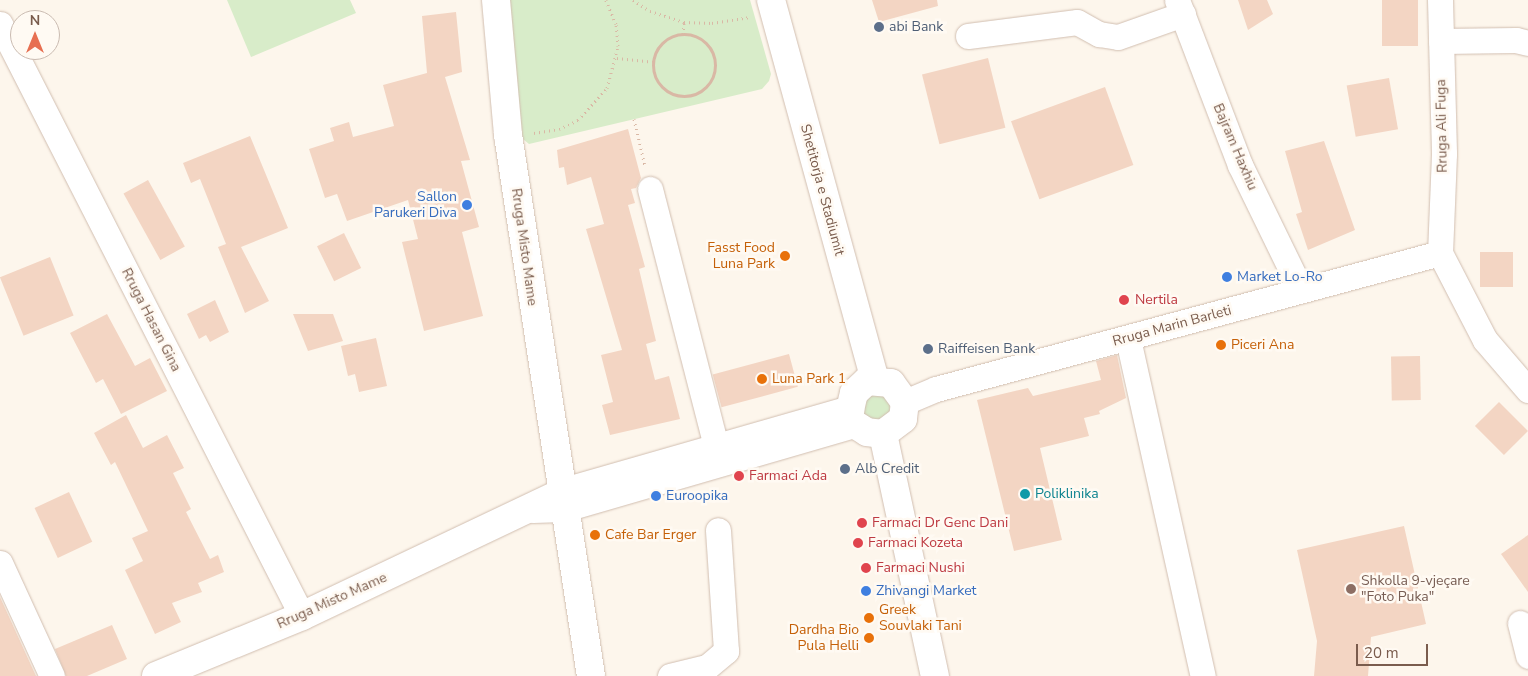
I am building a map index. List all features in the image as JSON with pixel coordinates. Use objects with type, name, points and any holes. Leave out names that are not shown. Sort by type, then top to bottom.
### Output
[{"type":"main road","name":"Rruga Misto Mame","points":[[496,0],[508,135],[562,500],[591,676]]},
{"type":"main road","name":"Shetitorja e Stadiumit","points":[[772,5],[875,379]]},
{"type":"main road","points":[[875,379],[898,387],[905,402],[903,419],[883,434],[867,432],[852,417],[854,393],[875,379]]},
{"type":"main road","name":"Rruga Misto Mame","points":[[562,500],[852,417]]},
{"type":"main road","name":"Rruga Misto Mame","points":[[156,676],[302,616],[534,509],[716,446],[852,417]]},
{"type":"main road","points":[[883,434],[935,676]]},
{"type":"street","name":"Rruga Ali Fuga","points":[[1440,0],[1440,252]]},
{"type":"street","points":[[968,36],[1077,22],[1099,34],[1118,37],[1180,7]]},
{"type":"street","name":"Bajram Haxhiu","points":[[1180,7],[1240,165],[1301,290]]},
{"type":"street","name":"Rruga Hasan Gina","points":[[0,24],[302,616]]},
{"type":"street","points":[[1441,41],[1516,40],[1528,43]]},
{"type":"street","points":[[650,189],[716,446]]},
{"type":"street","points":[[1440,252],[1484,340],[1528,390]]},
{"type":"street","name":"Rruga Marin Barleti","points":[[905,402],[936,389],[1440,252]]},
{"type":"street","points":[[1128,338],[1203,676]]},
{"type":"street","points":[[670,676],[707,667],[726,651],[718,530]]},
{"type":"street","points":[[0,563],[52,676]]},
{"type":"street","points":[[1520,623],[1528,656]]},
{"type":"path","points":[[508,135],[559,129],[578,120],[607,88],[617,58],[616,24],[606,0]]},
{"type":"path","points":[[632,0],[650,11],[684,22],[712,23],[772,5]]},
{"type":"path","points":[[683,34],[684,22]]},
{"type":"path","points":[[683,34],[702,39],[714,55],[714,74],[703,90],[685,97],[666,91],[654,76],[653,62],[664,41],[683,34]]},
{"type":"path","points":[[617,58],[653,62]]},
{"type":"path","points":[[634,119],[650,189]]},
{"type":"green space","points":[[227,0],[350,0],[356,13],[251,57]]},
{"type":"green space","points":[[505,0],[750,0],[771,74],[769,81],[762,89],[529,144],[518,135]]},
{"type":"green space","points":[[876,387],[895,408],[879,422],[864,416],[861,400]]},
{"type":"building","points":[[872,0],[937,0],[938,6],[879,22]]},
{"type":"building","points":[[1238,0],[1267,0],[1273,14],[1248,30]]},
{"type":"building","points":[[1382,0],[1418,0],[1418,46],[1382,46]]},
{"type":"building","points":[[456,12],[462,72],[445,77],[470,160],[461,161],[479,227],[462,232],[483,316],[424,331],[402,242],[418,239],[408,200],[347,221],[337,194],[325,198],[309,149],[334,141],[330,128],[349,122],[353,137],[394,126],[383,85],[427,73],[422,16]]},
{"type":"building","points":[[988,58],[1005,128],[939,144],[922,74]]},
{"type":"building","points":[[1389,78],[1398,129],[1356,137],[1347,85]]},
{"type":"building","points":[[1105,87],[1133,165],[1039,199],[1011,121]]},
{"type":"building","points":[[628,129],[641,178],[636,188],[631,189],[635,203],[628,205],[645,267],[639,269],[656,341],[646,344],[655,380],[669,376],[680,419],[610,435],[602,405],[613,402],[601,355],[622,350],[586,229],[604,224],[591,177],[567,185],[564,167],[559,168],[557,150]]},
{"type":"building","points":[[250,136],[288,228],[241,247],[269,301],[245,313],[218,247],[226,244],[200,179],[191,183],[183,163]]},
{"type":"building","points":[[1324,141],[1355,230],[1308,250],[1296,214],[1302,212],[1285,151]]},
{"type":"building","points":[[148,180],[185,246],[160,260],[124,194]]},
{"type":"building","points":[[344,233],[361,268],[334,281],[317,246]]},
{"type":"building","points":[[1480,252],[1513,252],[1513,287],[1480,287]]},
{"type":"building","points":[[50,257],[74,315],[24,336],[0,277]]},
{"type":"building","points":[[215,300],[229,332],[210,342],[206,335],[199,339],[187,314]]},
{"type":"building","points":[[107,314],[135,366],[150,358],[167,391],[121,414],[103,379],[96,383],[70,333]]},
{"type":"building","points":[[293,314],[333,314],[343,341],[308,351]]},
{"type":"building","points":[[376,338],[387,386],[359,392],[355,374],[348,376],[341,346]]},
{"type":"building","name":"Luna Park 1","points":[[789,354],[798,387],[721,407],[713,374]]},
{"type":"building","name":"Poliklinika","points":[[1117,355],[1126,398],[1099,411],[1100,414],[1084,418],[1089,436],[1040,448],[1062,540],[1014,551],[977,400],[1028,388],[1033,396],[1101,380],[1096,361]]},
{"type":"building","points":[[1420,356],[1421,400],[1392,400],[1391,357]]},
{"type":"building","points":[[1499,402],[1528,431],[1504,455],[1475,426]]},
{"type":"building","points":[[126,415],[143,448],[167,435],[184,468],[173,473],[191,509],[186,512],[210,559],[218,555],[224,572],[198,583],[202,592],[172,603],[181,622],[155,634],[125,570],[143,561],[132,538],[148,531],[115,462],[111,465],[94,433]]},
{"type":"building","points":[[69,492],[92,542],[58,558],[35,508]]},
{"type":"building","name":"Shkolla 9-vjeçare \"Foto Puka\"","points":[[1404,526],[1426,624],[1371,637],[1368,676],[1314,676],[1317,641],[1297,550]]},
{"type":"building","points":[[1528,535],[1528,592],[1501,554]]},
{"type":"building","points":[[0,597],[36,676],[0,676]]},
{"type":"building","points":[[112,625],[127,659],[87,676],[66,676],[55,649]]},
{"type":"place","name":"abi Bank","points":[[879,27]]},
{"type":"place","name":"Sallon Parukeri Diva","points":[[467,205]]},
{"type":"place","name":"Fasst Food Luna Park","points":[[785,256]]},
{"type":"place","name":"Market Lo-Ro","points":[[1227,277]]},
{"type":"place","name":"Nertila","points":[[1124,300]]},
{"type":"place","name":"Piceri Ana","points":[[1221,345]]},
{"type":"place","name":"Raiffeisen Bank","points":[[928,349]]},
{"type":"place","name":"Luna Park 1","points":[[762,379]]},
{"type":"place","name":"Alb Credit","points":[[845,469]]},
{"type":"place","name":"Farmaci Ada","points":[[739,476]]},
{"type":"place","name":"Poliklinika","points":[[1025,494]]},
{"type":"place","name":"Euroopika","points":[[656,496]]},
{"type":"place","name":"Farmaci Dr Genc Dani","points":[[862,523]]},
{"type":"place","name":"Cafe Bar Erger","points":[[595,535]]},
{"type":"place","name":"Farmaci Kozeta","points":[[858,543]]},
{"type":"place","name":"Farmaci Nushi","points":[[866,568]]},
{"type":"place","name":"Shkolla 9-vjeçare \"Foto Puka\"","points":[[1351,589]]},
{"type":"place","name":"Zhivangi Market","points":[[866,591]]},
{"type":"place","name":"Greek Souvlaki Tani","points":[[869,618]]},
{"type":"place","name":"Dardha Bio Pula Helli","points":[[869,638]]}]
